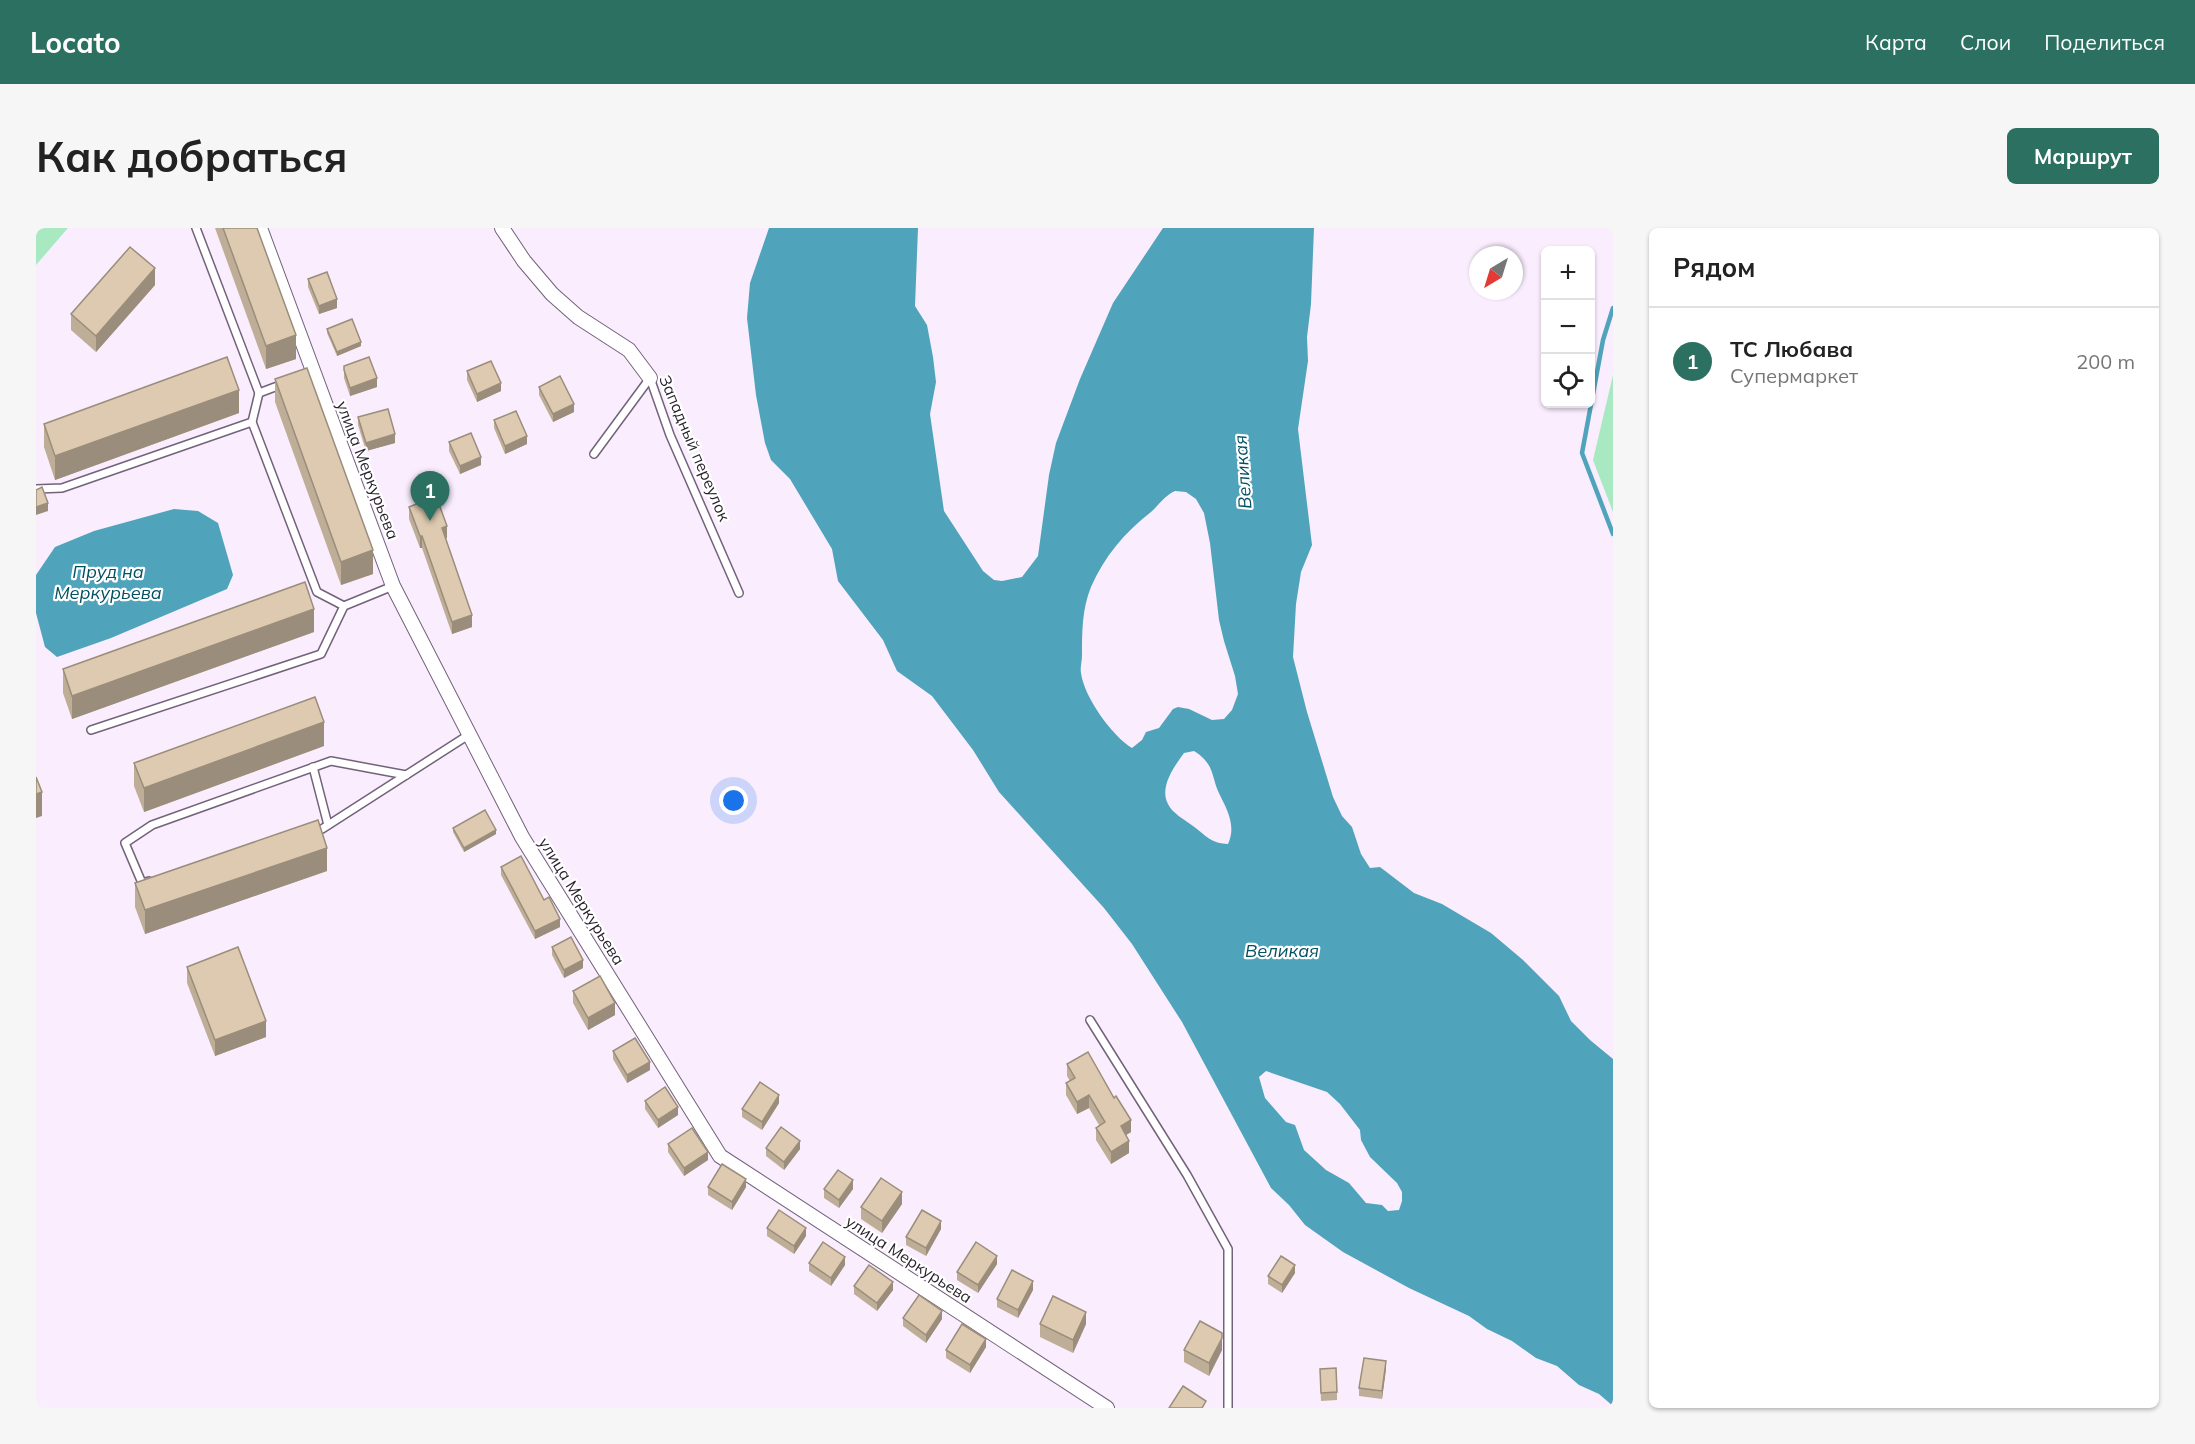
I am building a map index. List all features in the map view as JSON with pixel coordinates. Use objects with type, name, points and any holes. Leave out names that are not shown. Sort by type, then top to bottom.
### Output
[{"type":"street","name":"улица Меркурьева","points":[[260,228],[308,375],[393,586],[522,837],[720,1156],[1107,1408]]},
{"type":"street","name":"Западный переулок","points":[[502,228],[524,261],[552,294],[578,317],[629,350],[650,378]]},
{"type":"lane","points":[[196,228],[259,393],[252,422],[317,592],[344,606]]},
{"type":"lane","points":[[594,454],[650,378]]},
{"type":"lane","name":"Западный переулок","points":[[650,378],[670,435],[739,593]]},
{"type":"lane","points":[[259,393],[292,381]]},
{"type":"lane","points":[[36,489],[62,488],[252,422]]},
{"type":"lane","points":[[91,730],[321,654],[344,606],[393,586]]},
{"type":"lane","points":[[311,832],[328,825],[470,734]]},
{"type":"lane","points":[[154,880],[142,883],[125,843],[152,825],[331,761],[406,775]]},
{"type":"lane","points":[[313,767],[328,825]]},
{"type":"lane","points":[[1089,1020],[1186,1175],[1228,1249],[1228,1408]]},
{"type":"green space","points":[[36,228],[68,228],[36,265]]},
{"type":"green space","points":[[1613,375],[1613,512],[1593,460]]},
{"type":"water","name":"Великая","points":[[769,228],[918,228],[915,306],[927,325],[933,357],[936,382],[930,414],[944,511],[983,571],[994,580],[1002,581],[1022,577],[1038,556],[1049,475],[1056,443],[1080,379],[1113,303],[1163,228],[1314,228],[1311,304],[1307,337],[1308,361],[1298,429],[1312,545],[1301,572],[1296,604],[1293,657],[1333,797],[1342,816],[1352,827],[1361,854],[1370,868],[1380,867],[1414,893],[1442,904],[1491,933],[1523,960],[1559,996],[1571,1021],[1613,1059],[1613,1406],[1599,1394],[1579,1385],[1557,1366],[1536,1358],[1469,1316],[1409,1288],[1343,1252],[1305,1225],[1271,1188],[1182,1022],[1132,944],[1104,908],[999,792],[973,750],[932,696],[897,671],[883,640],[838,581],[832,549],[790,479],[771,460],[765,443],[756,395],[747,318],[750,283]],"holes":[[[1175,491],[1186,492],[1196,499],[1204,513],[1219,620],[1238,694],[1232,710],[1224,719],[1212,720],[1189,709],[1178,707],[1173,709],[1159,728],[1146,732],[1142,740],[1132,748],[1116,735],[1100,715],[1083,683],[1081,669],[1084,612],[1091,587],[1109,555],[1132,528]],[[1194,751],[1204,758],[1210,767],[1231,823],[1228,844],[1209,838],[1176,813],[1168,804],[1166,784],[1184,753]],[[1266,1071],[1327,1092],[1340,1104],[1360,1130],[1361,1140],[1370,1157],[1397,1183],[1402,1192],[1399,1210],[1388,1211],[1382,1205],[1366,1203],[1349,1183],[1326,1170],[1304,1150],[1295,1125],[1286,1122],[1265,1098],[1259,1077]]]},
{"type":"water","name":"Пруд на Меркурьева","points":[[174,509],[198,511],[218,523],[233,575],[227,589],[111,638],[57,657],[45,647],[36,613],[36,575],[55,547],[94,531]]},
{"type":"building","points":[[223,228],[257,228],[296,335],[266,346]]},
{"type":"building","points":[[130,247],[155,268],[96,336],[71,314]]},
{"type":"building","points":[[327,272],[337,299],[319,306],[308,279]]},
{"type":"building","points":[[352,319],[361,342],[337,352],[327,329]]},
{"type":"building","points":[[227,357],[239,390],[55,456],[44,424]]},
{"type":"building","points":[[369,357],[377,378],[350,388],[344,366]]},
{"type":"building","points":[[491,361],[501,383],[477,394],[467,371]]},
{"type":"building","points":[[307,368],[373,550],[341,562],[275,379]]},
{"type":"building","points":[[560,376],[574,404],[553,414],[539,387]]},
{"type":"building","points":[[388,409],[395,434],[366,443],[358,417]]},
{"type":"building","points":[[516,411],[527,436],[505,446],[494,420]]},
{"type":"building","points":[[471,433],[481,457],[460,466],[449,442]]},
{"type":"building","points":[[42,487],[48,503],[36,507],[36,490]]},
{"type":"building","points":[[436,496],[447,526],[442,528],[472,615],[452,622],[422,536],[420,536],[409,507]]},
{"type":"building","points":[[305,582],[314,609],[72,696],[63,669]]},
{"type":"building","points":[[315,697],[324,722],[144,788],[134,763]]},
{"type":"building","points":[[36,777],[42,792],[36,794]]},
{"type":"building","points":[[485,810],[496,830],[464,848],[453,828]]},
{"type":"building","points":[[318,820],[327,848],[145,910],[135,883]]},
{"type":"building","points":[[521,856],[544,900],[549,897],[560,919],[535,931],[501,867]]},
{"type":"building","points":[[571,937],[583,960],[564,970],[552,947]]},
{"type":"building","points":[[238,947],[266,1021],[215,1040],[187,967]]},
{"type":"building","points":[[600,976],[615,1003],[588,1018],[573,991]]},
{"type":"building","points":[[635,1038],[650,1062],[627,1075],[613,1051]]},
{"type":"building","points":[[1088,1052],[1114,1098],[1116,1096],[1131,1120],[1121,1126],[1129,1141],[1111,1152],[1096,1128],[1105,1122],[1089,1095],[1077,1102],[1066,1083],[1075,1078],[1067,1064]]},
{"type":"building","points":[[760,1082],[779,1095],[762,1122],[742,1109]]},
{"type":"building","points":[[665,1087],[678,1107],[658,1120],[645,1101]]},
{"type":"building","points":[[781,1127],[800,1141],[784,1162],[766,1148]]},
{"type":"building","points":[[692,1128],[708,1152],[684,1168],[668,1144]]},
{"type":"building","points":[[722,1164],[746,1179],[732,1202],[708,1187]]},
{"type":"building","points":[[838,1170],[853,1180],[839,1200],[824,1189]]},
{"type":"building","points":[[881,1178],[902,1192],[882,1221],[861,1207]]},
{"type":"building","points":[[779,1210],[806,1228],[794,1246],[767,1228]]},
{"type":"building","points":[[922,1210],[941,1221],[926,1248],[906,1237]]},
{"type":"building","points":[[823,1242],[845,1257],[831,1278],[809,1263]]},
{"type":"building","points":[[976,1242],[997,1256],[978,1285],[957,1272]]},
{"type":"building","points":[[1281,1256],[1295,1265],[1282,1285],[1268,1276]]},
{"type":"building","points":[[869,1265],[893,1282],[877,1303],[854,1286]]},
{"type":"building","points":[[1012,1270],[1033,1281],[1018,1310],[997,1299]]},
{"type":"building","points":[[919,1295],[942,1311],[926,1335],[903,1318]]},
{"type":"building","points":[[1053,1296],[1086,1312],[1073,1340],[1040,1324]]},
{"type":"building","points":[[1200,1321],[1222,1333],[1222,1338],[1209,1363],[1184,1350]]},
{"type":"building","points":[[962,1324],[986,1339],[970,1365],[946,1350]]},
{"type":"building","points":[[1364,1358],[1386,1361],[1382,1391],[1359,1388]]},
{"type":"building","points":[[1336,1368],[1337,1392],[1321,1393],[1320,1369]]},
{"type":"building","points":[[1183,1386],[1206,1401],[1202,1408],[1169,1408]]},
{"type":"waterway","points":[[1613,308],[1603,340],[1582,453],[1613,534]]},
{"type":"place","name":"ТС Любава","points":[[430,521]]}]
